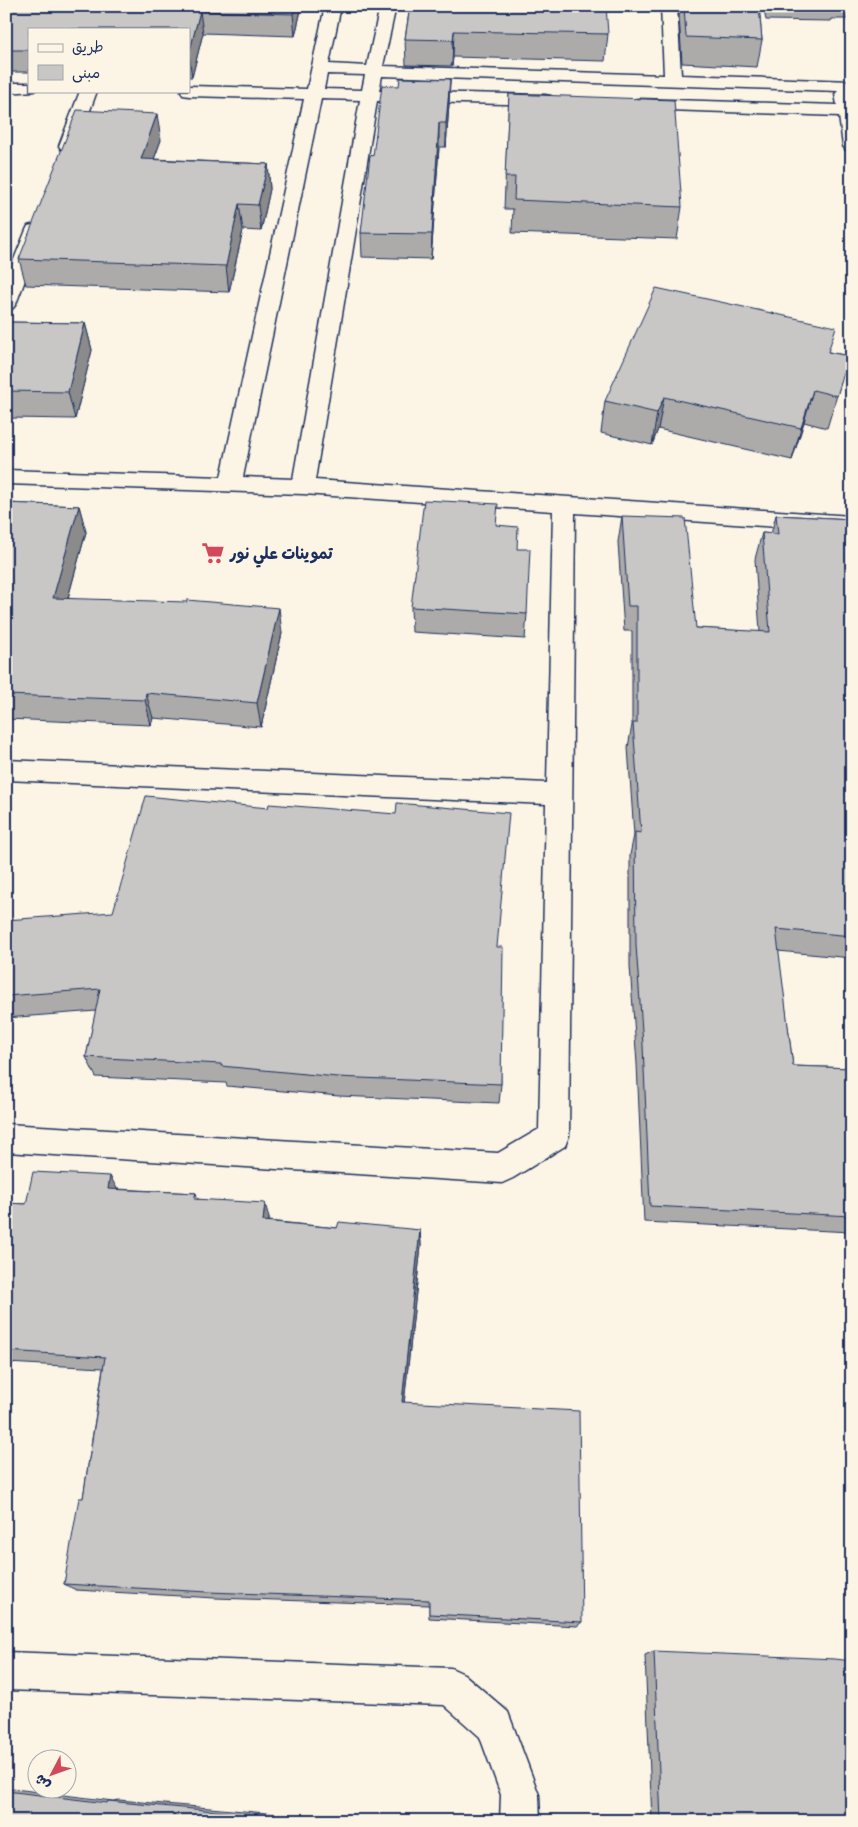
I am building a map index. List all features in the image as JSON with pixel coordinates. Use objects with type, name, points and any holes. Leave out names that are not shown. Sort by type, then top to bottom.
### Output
[{"type":"street","points":[[230,486],[333,6]]},
{"type":"street","points":[[303,487],[374,71],[388,6]]},
{"type":"street","points":[[669,6],[673,80]]},
{"type":"street","points":[[319,68],[847,86],[852,146]]},
{"type":"street","points":[[6,88],[28,88]]},
{"type":"street","points":[[190,91],[371,94],[559,101]]},
{"type":"street","points":[[60,165],[89,92]]},
{"type":"street","points":[[619,103],[849,111]]},
{"type":"street","points":[[6,304],[14,267],[42,211]]},
{"type":"street","points":[[6,477],[303,487],[852,524]]},
{"type":"street","points":[[6,1138],[502,1168],[554,1136],[564,505]]},
{"type":"street","points":[[6,770],[560,794]]},
{"type":"street","points":[[6,1671],[451,1687],[495,1725],[520,1795],[520,1821]]},
{"type":"building","points":[[6,6],[100,6],[99,8],[118,8],[119,6],[295,6],[293,14],[200,11],[190,50],[190,28],[28,28],[28,50],[6,50]]},
{"type":"building","points":[[410,6],[606,6],[608,34],[454,31],[453,40],[405,39]]},
{"type":"building","points":[[684,6],[759,6],[762,40],[686,37]]},
{"type":"building","points":[[400,78],[450,79],[446,123],[439,123],[432,234],[361,233],[370,155],[373,156],[382,85],[399,86]]},
{"type":"building","points":[[509,94],[674,100],[682,207],[514,200],[515,177],[505,177]]},
{"type":"building","points":[[77,110],[157,114],[141,159],[268,164],[258,205],[239,204],[226,266],[19,259]]},
{"type":"building","points":[[656,288],[836,327],[828,352],[849,356],[837,396],[813,390],[801,428],[664,397],[657,413],[605,401]]},
{"type":"building","points":[[6,322],[85,323],[68,392],[6,391]]},
{"type":"building","points":[[424,500],[498,504],[496,525],[518,527],[517,549],[530,549],[527,614],[411,607]]},
{"type":"building","points":[[6,503],[79,506],[53,598],[187,602],[187,600],[279,608],[257,703],[146,693],[145,700],[6,695]]},
{"type":"building","points":[[776,515],[852,519],[852,936],[776,929],[793,1066],[852,1068],[852,1216],[650,1206],[643,1045],[636,945],[635,832],[641,833],[633,723],[637,723],[637,606],[628,606],[622,516],[685,518],[696,628],[770,632],[762,533],[778,534]]},
{"type":"building","points":[[146,796],[268,808],[269,804],[396,814],[397,803],[509,813],[497,947],[503,947],[501,1084],[337,1077],[221,1066],[221,1064],[86,1057],[100,989],[6,996],[6,920],[113,912]]},
{"type":"building","points":[[33,1172],[110,1176],[108,1189],[196,1193],[194,1199],[265,1203],[263,1221],[337,1228],[339,1222],[420,1230],[402,1402],[579,1411],[582,1622],[429,1614],[429,1600],[208,1592],[64,1584],[79,1498],[83,1498],[105,1357],[6,1351],[6,1203],[26,1204]]},
{"type":"building","points":[[654,1651],[852,1661],[852,1821],[661,1821]]},
{"type":"building","points":[[6,1791],[28,1794],[28,1800],[78,1800],[107,1803],[108,1801],[331,1821],[6,1821]]},
{"type":"place","name":"تموينات علي نور","points":[[213,553]]}]
